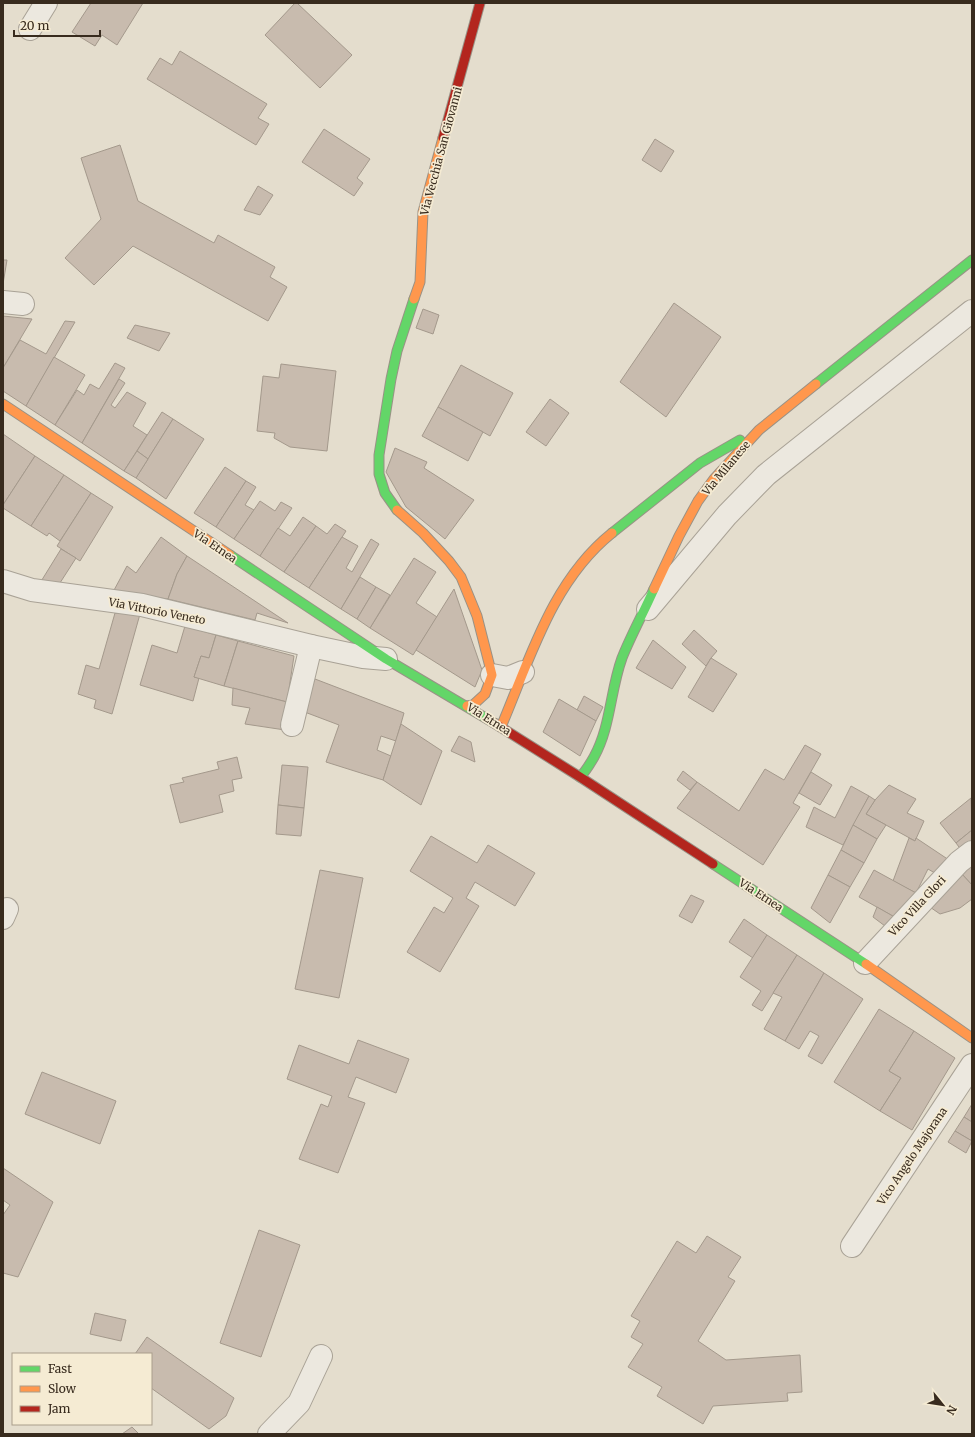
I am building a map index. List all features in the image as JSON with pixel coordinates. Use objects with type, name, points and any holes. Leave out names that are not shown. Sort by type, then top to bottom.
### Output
[{"type":"street","points":[[30,29],[46,3]]},
{"type":"street","name":"Via Vecchia San Giovanni","points":[[480,3],[423,212],[420,282],[397,352],[391,379],[379,455],[378,474],[385,493],[395,508],[439,550],[461,577],[477,616],[492,675]]},
{"type":"street","name":"Via Milanese","points":[[580,777],[595,756],[605,734],[616,678],[622,658],[679,536],[698,501],[714,479],[758,430],[972,260]]},
{"type":"street","points":[[640,619],[727,515],[766,475],[972,311]]},
{"type":"street","name":"Via Etnea","points":[[3,404],[386,659],[467,706],[580,777],[865,963],[972,1038]]},
{"type":"street","points":[[501,727],[523,672],[553,609],[571,577],[597,545],[700,463],[758,430]]},
{"type":"street","name":"Via Vittorio Veneto","points":[[3,581],[32,590],[142,605],[311,646],[363,657],[386,659]]},
{"type":"street","points":[[292,725],[311,646]]},
{"type":"street","points":[[467,706],[473,705],[485,694],[492,675],[508,678],[523,672]]},
{"type":"street","name":"Vico Villa Glori","points":[[865,963],[960,862],[972,852]]},
{"type":"street","name":"Vico Angelo Majorana","points":[[852,1246],[972,1065]]},
{"type":"street","points":[[269,1434],[299,1403],[321,1356]]},
{"type":"building","points":[[91,3],[143,3],[117,45],[102,35],[95,46],[72,32]]},
{"type":"building","points":[[295,3],[297,3],[352,55],[320,88],[265,35]]},
{"type":"building","points":[[180,51],[267,104],[258,118],[269,124],[256,145],[147,79],[160,58],[172,65]]},
{"type":"building","points":[[324,129],[370,159],[357,178],[363,183],[354,196],[302,162]]},
{"type":"building","points":[[655,139],[674,151],[661,172],[642,160]]},
{"type":"building","points":[[120,145],[138,201],[214,243],[218,235],[275,267],[270,277],[287,287],[268,321],[133,246],[94,285],[65,258],[101,219],[81,158]]},
{"type":"building","points":[[258,186],[273,195],[260,215],[244,210]]},
{"type":"building","points":[[3,260],[7,260],[3,284]]},
{"type":"building","points":[[674,303],[721,337],[666,417],[620,382]]},
{"type":"building","points":[[423,309],[439,315],[433,334],[416,328]]},
{"type":"building","points":[[3,316],[32,319],[3,368]]},
{"type":"building","points":[[65,321],[75,322],[26,406],[3,391],[3,368],[20,340],[46,354]]},
{"type":"building","points":[[135,325],[170,333],[159,351],[127,338]]},
{"type":"building","points":[[54,357],[85,375],[55,425],[26,406]]},
{"type":"building","points":[[115,363],[125,368],[82,443],[55,425],[77,390],[84,395],[90,384],[99,389]]},
{"type":"building","points":[[281,364],[336,371],[327,451],[290,447],[274,438],[275,433],[257,431],[263,376],[279,378]]},
{"type":"building","points":[[461,365],[513,393],[490,436],[438,407]]},
{"type":"building","points":[[119,379],[125,383],[111,405],[115,408],[127,392],[146,403],[133,426],[147,435],[124,471],[82,443]]},
{"type":"building","points":[[550,399],[569,413],[546,446],[526,432]]},
{"type":"building","points":[[438,407],[483,432],[468,461],[422,436]]},
{"type":"building","points":[[162,412],[173,419],[148,459],[137,451]]},
{"type":"building","points":[[173,419],[204,439],[166,499],[136,478]]},
{"type":"building","points":[[3,434],[35,456],[3,505]]},
{"type":"building","points":[[395,448],[427,462],[424,468],[474,500],[445,539],[406,507],[386,472]]},
{"type":"building","points":[[137,451],[148,459],[136,478],[124,471]]},
{"type":"building","points":[[35,456],[64,475],[31,526],[3,508],[3,505]]},
{"type":"building","points":[[225,467],[246,481],[216,527],[194,513]]},
{"type":"building","points":[[64,475],[91,493],[60,541],[49,533],[47,536],[31,526]]},
{"type":"building","points":[[246,481],[256,487],[245,505],[254,510],[234,539],[216,527]]},
{"type":"building","points":[[91,493],[113,507],[80,561],[57,546]]},
{"type":"building","points":[[260,501],[275,511],[281,502],[292,508],[260,556],[234,539]]},
{"type":"building","points":[[303,517],[316,526],[284,572],[260,556],[278,528],[290,536]]},
{"type":"building","points":[[335,524],[346,531],[309,588],[284,572],[316,526],[327,534]]},
{"type":"building","points":[[161,537],[187,556],[177,574],[168,599],[113,592],[127,566],[136,573]]},
{"type":"building","points":[[342,537],[358,546],[346,568],[352,572],[371,539],[379,544],[341,609],[309,588]]},
{"type":"building","points":[[61,549],[76,558],[58,586],[40,583]]},
{"type":"building","points":[[187,556],[288,623],[257,613],[255,620],[168,599],[177,574]]},
{"type":"building","points":[[414,558],[436,572],[416,603],[437,617],[413,655],[370,628]]},
{"type":"building","points":[[360,577],[376,587],[357,619],[341,609]]},
{"type":"building","points":[[376,587],[390,595],[370,628],[357,619]]},
{"type":"building","points":[[454,589],[482,670],[475,687],[416,650]]},
{"type":"building","points":[[115,613],[140,614],[112,714],[94,708],[96,700],[78,694],[86,665],[99,669]]},
{"type":"building","points":[[185,626],[216,635],[209,658],[201,656],[194,677],[199,678],[193,701],[140,685],[152,645],[177,653]]},
{"type":"building","points":[[694,630],[717,651],[706,666],[682,644]]},
{"type":"building","points":[[216,635],[238,641],[224,686],[194,677],[201,656],[209,658]]},
{"type":"building","points":[[653,640],[686,667],[672,689],[636,668]]},
{"type":"building","points":[[238,641],[294,656],[287,702],[224,686]]},
{"type":"building","points":[[711,658],[737,674],[713,712],[688,697]]},
{"type":"building","points":[[315,679],[404,713],[396,741],[381,736],[377,750],[391,756],[383,780],[326,762],[339,725],[302,711]]},
{"type":"building","points":[[233,688],[287,702],[285,730],[245,724],[250,708],[232,705]]},
{"type":"building","points":[[584,696],[603,707],[596,721],[577,710]]},
{"type":"building","points":[[559,699],[596,721],[580,756],[543,732]]},
{"type":"building","points":[[401,724],[442,751],[421,805],[383,780]]},
{"type":"building","points":[[459,736],[471,742],[475,762],[451,751]]},
{"type":"building","points":[[805,745],[821,754],[793,803],[800,807],[763,865],[677,808],[697,782],[739,811],[765,769],[784,780]]},
{"type":"building","points":[[237,757],[242,778],[232,780],[234,791],[219,795],[223,812],[180,823],[170,785],[184,782],[182,778],[219,769],[217,762]]},
{"type":"building","points":[[282,765],[308,767],[304,808],[278,805]]},
{"type":"building","points":[[683,771],[697,782],[690,790],[677,780]]},
{"type":"building","points":[[811,772],[832,785],[820,805],[799,793]]},
{"type":"building","points":[[889,785],[916,799],[907,813],[924,821],[915,841],[866,814],[875,800]]},
{"type":"building","points":[[851,786],[869,796],[843,845],[806,827],[814,807],[835,818]]},
{"type":"building","points":[[869,796],[875,800],[866,814],[886,825],[877,839],[853,825]]},
{"type":"building","points":[[971,798],[972,830],[956,843],[940,823]]},
{"type":"building","points":[[278,805],[304,808],[301,836],[276,834]]},
{"type":"building","points":[[853,825],[877,839],[864,863],[841,850]]},
{"type":"building","points":[[972,830],[972,843],[962,851],[956,843]]},
{"type":"building","points":[[431,836],[477,863],[488,845],[535,873],[515,906],[475,882],[466,898],[479,906],[440,972],[407,952],[434,907],[444,913],[453,898],[410,871]]},
{"type":"building","points":[[909,838],[915,841],[916,838],[949,860],[940,876],[928,869],[916,893],[893,881]]},
{"type":"building","points":[[841,850],[864,863],[850,887],[828,875]]},
{"type":"building","points":[[972,863],[972,885],[961,873]]},
{"type":"building","points":[[320,870],[363,878],[339,998],[295,989]]},
{"type":"building","points":[[874,870],[916,893],[898,919],[859,897]]},
{"type":"building","points":[[961,873],[972,885],[972,899],[960,908],[940,914],[927,905]]},
{"type":"building","points":[[828,875],[850,887],[830,923],[811,908]]},
{"type":"building","points":[[691,895],[704,901],[692,923],[679,916]]},
{"type":"building","points":[[877,907],[898,919],[889,929],[873,917]]},
{"type":"building","points":[[744,919],[767,935],[753,958],[729,942]]},
{"type":"building","points":[[767,935],[797,955],[762,1011],[752,1005],[761,991],[740,977]]},
{"type":"building","points":[[797,955],[824,973],[785,1041],[764,1029],[782,997],[773,993]]},
{"type":"building","points":[[824,973],[863,999],[822,1064],[808,1056],[819,1036],[810,1031],[799,1049],[785,1041]]},
{"type":"building","points":[[879,1009],[914,1031],[889,1071],[901,1078],[880,1111],[834,1082]]},
{"type":"building","points":[[914,1031],[955,1058],[912,1130],[880,1111],[901,1078],[889,1071]]},
{"type":"building","points":[[358,1040],[409,1059],[396,1093],[356,1077],[348,1097],[365,1103],[338,1173],[299,1159],[321,1104],[328,1107],[332,1096],[287,1079],[299,1045],[349,1064]]},
{"type":"building","points":[[42,1072],[116,1101],[100,1144],[25,1114]]},
{"type":"building","points":[[972,1104],[972,1122],[964,1117]]},
{"type":"building","points":[[964,1117],[972,1122],[972,1141],[955,1131]]},
{"type":"building","points":[[955,1131],[972,1141],[966,1153],[948,1142]]},
{"type":"building","points":[[3,1168],[53,1202],[18,1277],[3,1273],[3,1215],[10,1205],[3,1200]]},
{"type":"building","points":[[259,1230],[300,1245],[261,1357],[220,1343]]},
{"type":"building","points":[[707,1236],[741,1257],[728,1277],[735,1281],[698,1341],[726,1360],[800,1355],[802,1392],[787,1393],[788,1401],[713,1406],[703,1424],[657,1396],[662,1387],[628,1367],[643,1344],[631,1337],[640,1321],[631,1316],[677,1241],[696,1253]]},
{"type":"building","points":[[95,1313],[126,1320],[121,1341],[90,1334]]},
{"type":"building","points":[[147,1337],[234,1398],[226,1416],[209,1429],[152,1389],[152,1353],[136,1353]]},
{"type":"building","points":[[132,1427],[139,1434],[122,1434]]},
{"type":"traffic: fast","points":[[816,384],[972,260]]},
{"type":"traffic: fast","points":[[397,510],[385,493],[379,474],[379,455],[397,351],[414,299]]},
{"type":"traffic: fast","points":[[612,533],[700,463],[740,440]]},
{"type":"traffic: fast","points":[[230,555],[386,659],[494,723]]},
{"type":"traffic: fast","points":[[580,777],[589,765],[600,745],[622,658],[654,589]]},
{"type":"traffic: fast","points":[[713,864],[866,964]]},
{"type":"traffic: slow","points":[[414,299],[420,282],[423,212],[443,138]]},
{"type":"traffic: slow","points":[[654,589],[679,536],[698,501],[714,479],[759,430],[816,384]]},
{"type":"traffic: slow","points":[[3,404],[230,555]]},
{"type":"traffic: slow","points":[[397,510],[423,533],[449,561],[461,577],[477,616],[492,675],[485,694],[473,705],[467,706]]},
{"type":"traffic: slow","points":[[501,727],[533,648],[558,598],[573,574],[591,552],[612,533]]},
{"type":"traffic: slow","points":[[866,964],[972,1038]]},
{"type":"traffic: jam","points":[[443,138],[480,3]]},
{"type":"traffic: jam","points":[[494,723],[713,864]]}]
